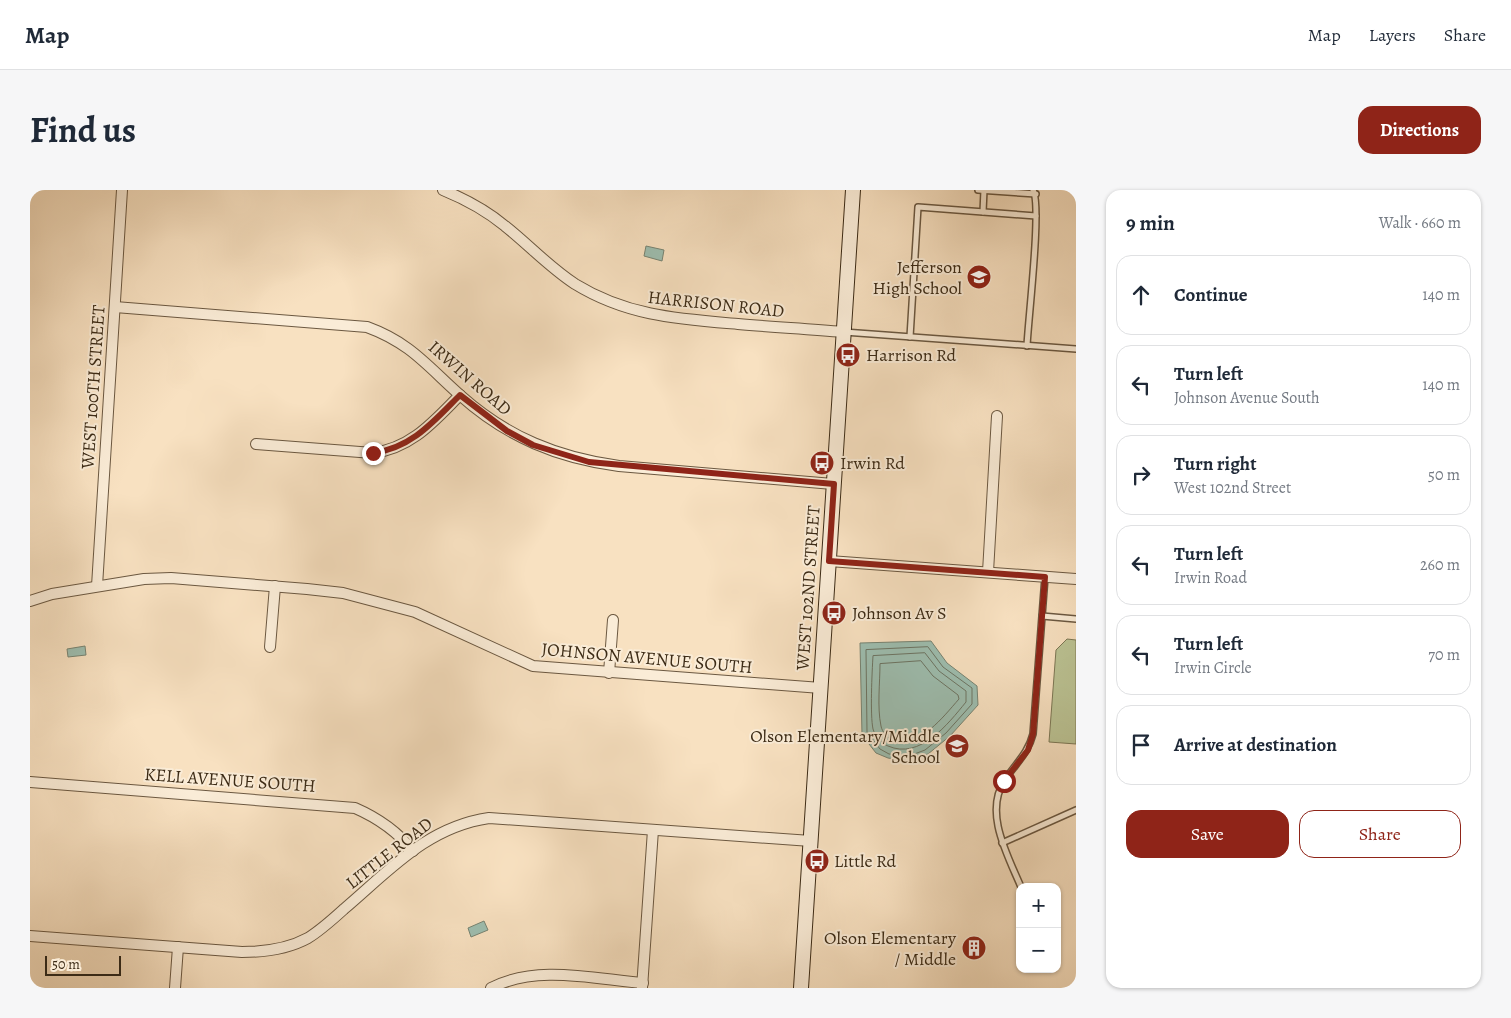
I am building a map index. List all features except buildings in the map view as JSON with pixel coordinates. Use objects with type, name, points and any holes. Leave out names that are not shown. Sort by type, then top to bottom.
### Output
[{"type":"street","name":"WEST 100TH STREET","points":[[97,586],[122,190]]},
{"type":"street","name":"HARRISON ROAD","points":[[443,190],[480,208],[499,221],[550,266],[574,284],[630,310],[660,317],[844,332]]},
{"type":"street","name":"WEST 102ND STREET","points":[[801,988],[853,190]]},
{"type":"street","name":"IRWIN ROAD","points":[[114,307],[367,327],[389,335],[409,348],[483,414],[524,440],[561,455],[589,462],[834,484]]},
{"type":"street","points":[[256,444],[373,453],[388,451],[413,440],[460,395]]},
{"type":"street","points":[[988,572],[997,416]]},
{"type":"street","points":[[829,561],[1076,579]]},
{"type":"street","name":"JOHNSON AVENUE SOUTH","points":[[30,601],[144,578],[171,578],[275,586],[343,594],[406,610],[533,666],[821,688]]},
{"type":"street","points":[[270,647],[275,586]]},
{"type":"street","points":[[609,673],[612,620]]},
{"type":"street","name":"KELL AVENUE SOUTH","points":[[30,782],[335,804],[355,808],[373,816],[390,827],[413,850]]},
{"type":"street","name":"LITTLE ROAD","points":[[30,936],[265,952],[308,938],[413,850],[448,828],[468,821],[489,818],[811,840]]},
{"type":"street","points":[[491,988],[506,980],[527,975],[643,986],[653,830]]},
{"type":"street","points":[[175,988],[178,947]]},
{"type":"lane","points":[[978,190],[1034,192],[1036,216],[1027,346]]},
{"type":"lane","points":[[982,212],[984,190]]},
{"type":"lane","points":[[910,337],[918,207],[1036,216]]},
{"type":"lane","points":[[844,332],[1076,349]]},
{"type":"lane","points":[[1019,883],[1002,843],[997,802],[1004,781],[1028,750],[1031,742],[1045,577]]},
{"type":"lane","points":[[1042,616],[1076,619]]},
{"type":"lane","points":[[1002,843],[1076,810]]},
{"type":"green space","points":[[1067,639],[1076,640],[1076,744],[1049,742],[1056,650]]},
{"type":"water","points":[[646,246],[664,250],[662,261],[644,256]]},
{"type":"water","points":[[931,641],[947,663],[977,686],[978,705],[950,736],[928,754],[911,762],[888,758],[876,753],[862,735],[860,643]]},
{"type":"water","points":[[85,646],[86,655],[68,657],[67,649]]},
{"type":"water","points":[[484,921],[488,930],[471,937],[468,928]]},
{"type":"place","name":"Jefferson High School","points":[[979,277]]},
{"type":"place","name":"Harrison Rd","points":[[848,355]]},
{"type":"place","name":"Irwin Rd","points":[[822,463]]},
{"type":"place","name":"Johnson Av S","points":[[834,613]]},
{"type":"place","name":"Olson Elementary/Middle School","points":[[957,746]]},
{"type":"place","name":"Little Rd","points":[[817,861]]},
{"type":"place","name":"Olson Elementary / Middle","points":[[974,948]]},
{"type":"route","points":[[373,453],[388,451],[413,440],[460,395],[507,431],[533,445],[589,462],[834,484],[829,561],[1045,577],[1033,734],[1028,750],[1004,781]]}]
